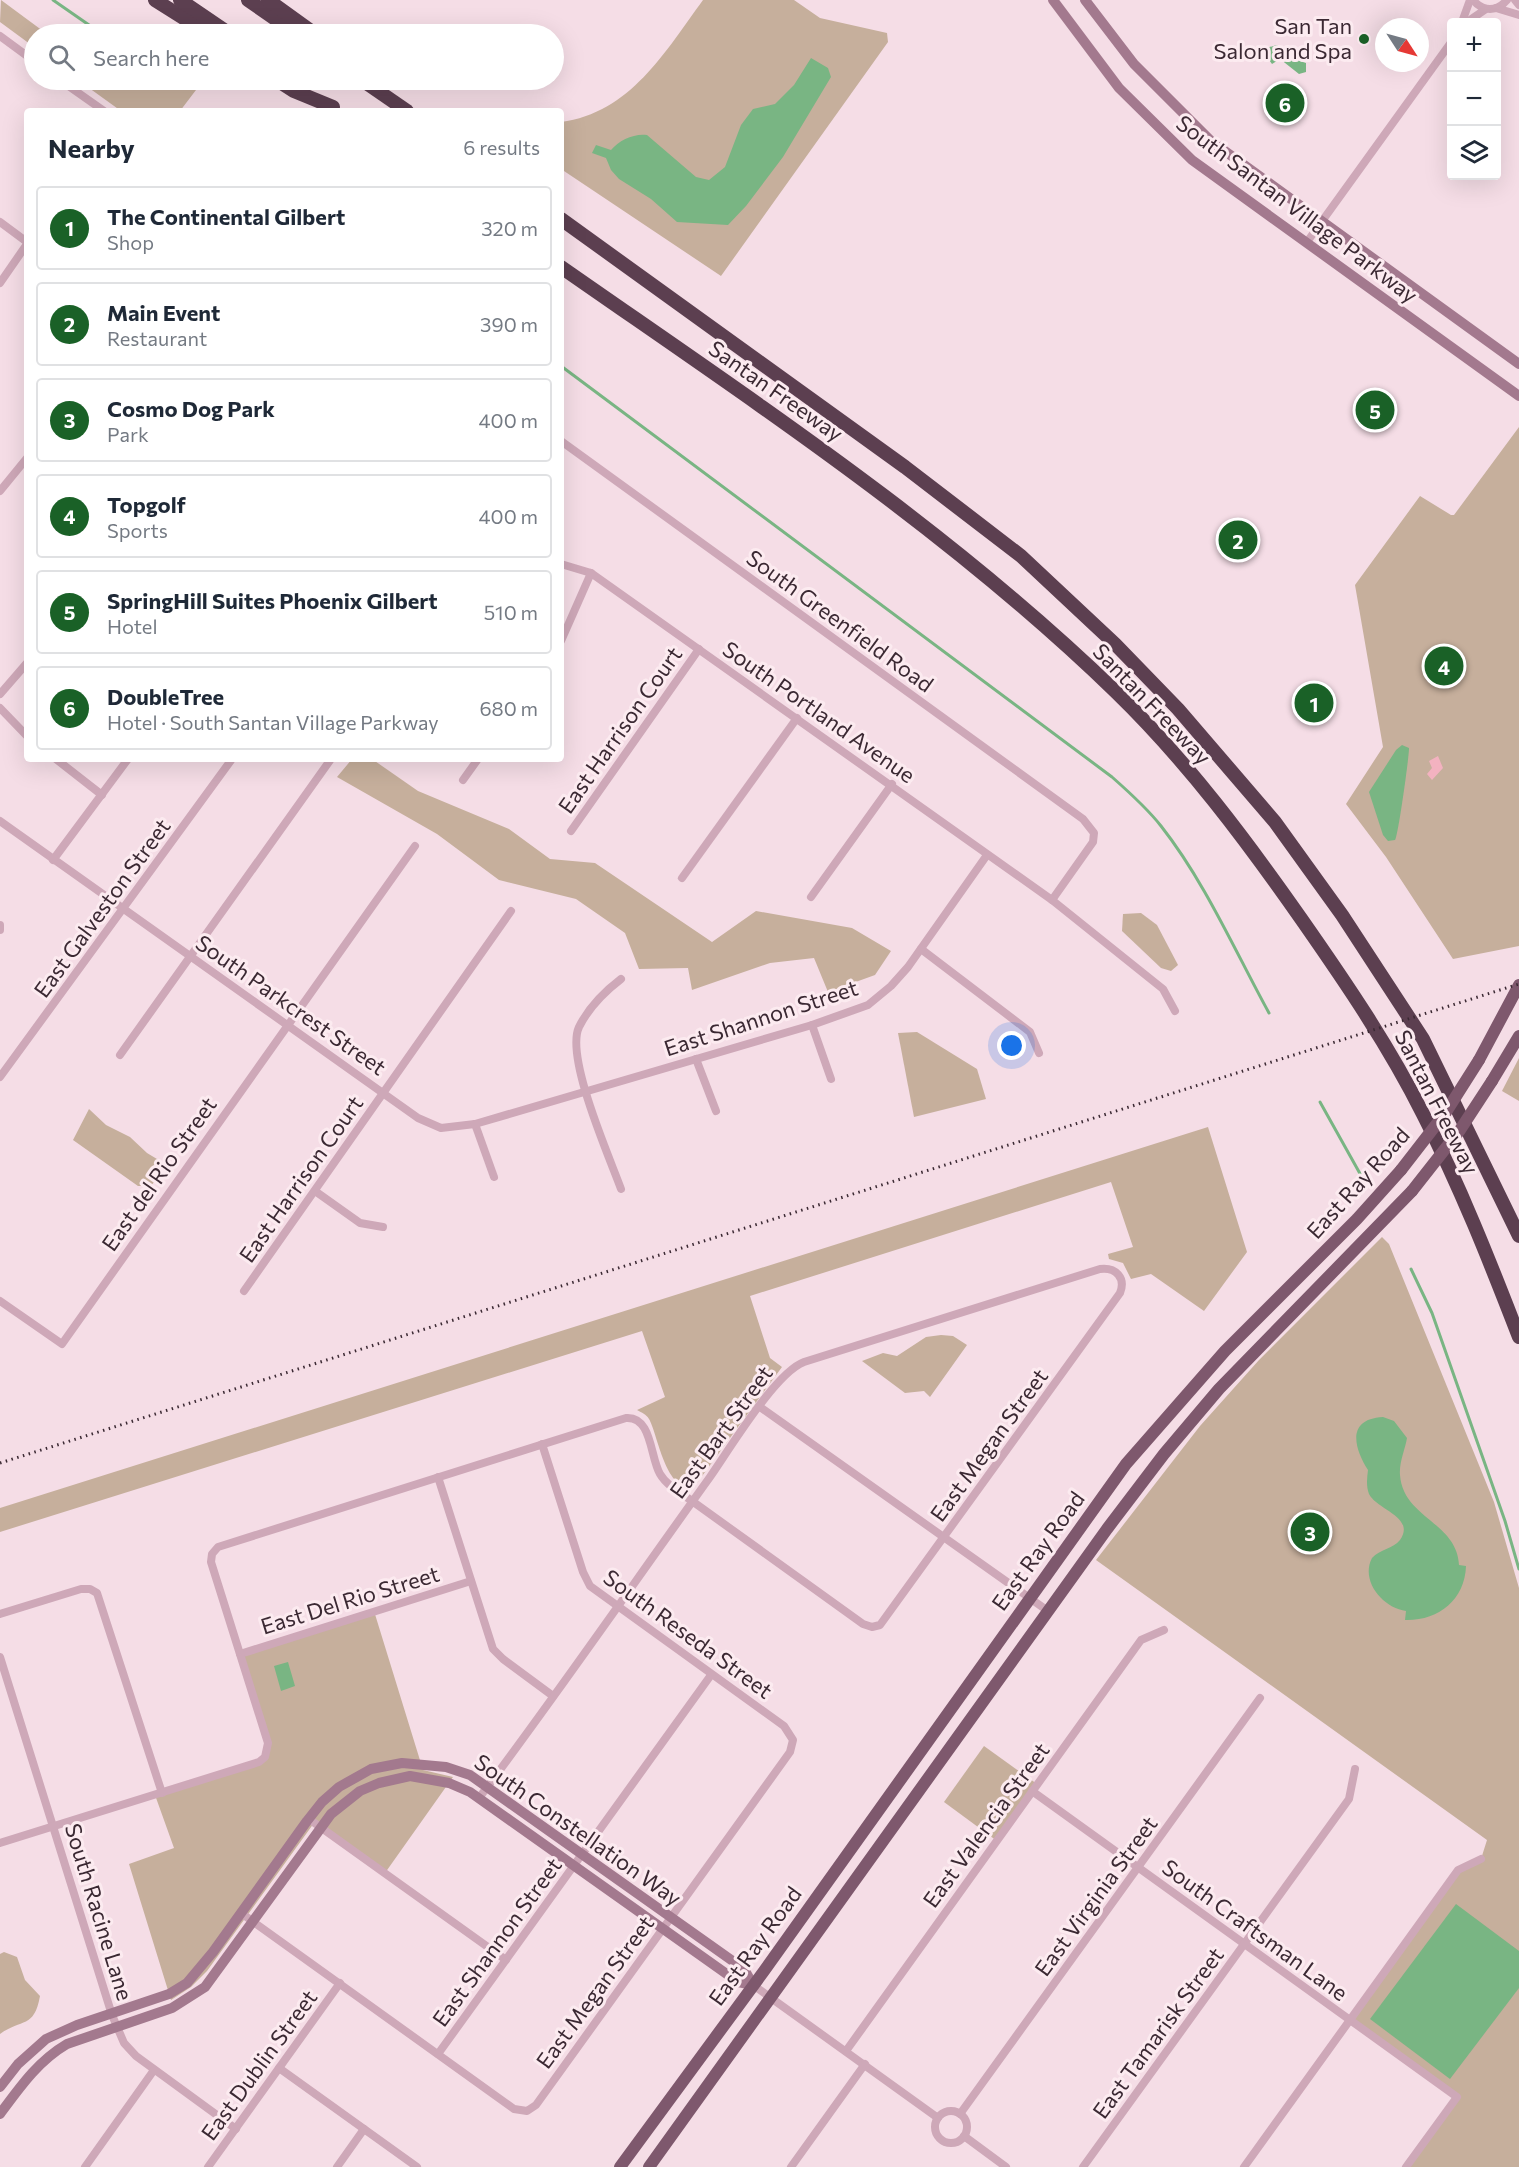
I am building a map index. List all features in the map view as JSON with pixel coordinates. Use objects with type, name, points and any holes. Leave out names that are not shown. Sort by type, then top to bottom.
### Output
[{"type":"highway","points":[[155,0],[193,24]]},
{"type":"highway","points":[[180,0],[215,24]]},
{"type":"highway","points":[[248,0],[283,24]]},
{"type":"highway","points":[[268,0],[301,24]]},
{"type":"highway","points":[[292,90],[334,108]]},
{"type":"highway","points":[[308,90],[335,108]]},
{"type":"highway","points":[[377,90],[403,108]]},
{"type":"highway","points":[[391,90],[414,108]]},
{"type":"highway","name":"Santan Freeway","points":[[564,221],[906,467],[1021,556],[1115,644],[1178,709],[1275,822],[1342,915],[1423,1039],[1519,1236]]},
{"type":"highway","name":"Santan Freeway","points":[[564,269],[849,468],[974,564],[1118,694],[1191,775],[1241,833],[1381,1038],[1423,1113],[1476,1227],[1519,1337]]},
{"type":"main road","name":"East Ray Road","points":[[649,2167],[763,1992],[1030,1598],[1126,1464],[1184,1395],[1401,1170],[1446,1112],[1479,1060],[1519,985]]},
{"type":"main road","name":"East Ray Road","points":[[620,2167],[763,1992],[1139,1487],[1200,1410],[1412,1191],[1460,1130],[1519,1036]]},
{"type":"street","name":"South Santan Village Parkway","points":[[1053,0],[1119,88],[1192,160],[1519,396]]},
{"type":"street","name":"South Santan Village Parkway","points":[[1085,0],[1134,64],[1211,141],[1519,364]]},
{"type":"street","points":[[1464,18],[1471,0],[1486,9]]},
{"type":"street","points":[[1496,8],[1507,0]]},
{"type":"street","points":[[1515,0],[1519,5]]},
{"type":"street","points":[[1473,18],[1486,9],[1496,8],[1519,15]]},
{"type":"street","points":[[0,36],[24,54]]},
{"type":"street","points":[[1307,242],[1447,48]]},
{"type":"street","points":[[74,90],[100,108]]},
{"type":"street","points":[[0,222],[24,241]]},
{"type":"street","points":[[0,283],[24,247]]},
{"type":"street","name":"South Greenfield Road","points":[[564,443],[1083,819],[1094,833],[1088,850],[1052,900]]},
{"type":"street","points":[[0,491],[24,462]]},
{"type":"street","name":"South Portland Avenue","points":[[564,565],[591,573],[892,784],[1052,900],[1163,989],[1175,1011]]},
{"type":"street","points":[[564,634],[591,573]]},
{"type":"street","name":"East Harrison Court","points":[[571,831],[699,650]]},
{"type":"street","points":[[0,694],[24,666]]},
{"type":"street","points":[[0,708],[24,733]]},
{"type":"street","points":[[682,878],[797,718]]},
{"type":"street","points":[[60,762],[102,795]]},
{"type":"street","points":[[53,860],[126,762]]},
{"type":"street","name":"East Galveston Street","points":[[0,1077],[230,762]]},
{"type":"street","points":[[120,1054],[329,762]]},
{"type":"street","points":[[463,780],[476,762]]},
{"type":"street","points":[[811,897],[892,784]]},
{"type":"street","name":"South Parkcrest Street","points":[[0,821],[418,1118],[441,1128],[475,1124],[586,1092]]},
{"type":"street","name":"East del Rio Street","points":[[0,1301],[62,1344],[415,846]]},
{"type":"street","name":"East Shannon Street","points":[[586,1092],[812,1025],[868,1005],[891,986],[921,949],[987,855]]},
{"type":"street","name":"East Harrison Court","points":[[244,1291],[511,911]]},
{"type":"street","points":[[921,949],[1030,1032],[1039,1053]]},
{"type":"street","points":[[621,979],[601,994],[579,1028],[576,1050],[586,1092],[621,1189]]},
{"type":"street","points":[[812,1025],[831,1078]]},
{"type":"street","points":[[696,1059],[716,1111]]},
{"type":"street","points":[[475,1124],[494,1178]]},
{"type":"street","points":[[315,1191],[360,1223],[383,1227]]},
{"type":"street","name":"East Bart Street","points":[[479,1798],[783,1375],[802,1362],[1102,1268],[1111,1269],[1119,1275]]},
{"type":"street","name":"East Megan Street","points":[[692,1502],[862,1624],[872,1627],[885,1620],[1120,1293],[1122,1284],[1119,1275]]},
{"type":"street","points":[[760,1407],[943,1539],[1048,1611]]},
{"type":"street","points":[[0,1844],[259,1762],[267,1755],[268,1743],[212,1565],[212,1554],[221,1545],[626,1418],[634,1418],[644,1427],[663,1478],[692,1502]]},
{"type":"street","name":"South Reseda Street","points":[[542,1444],[585,1577],[593,1589],[784,1726],[794,1740]]},
{"type":"street","points":[[438,1477],[495,1652],[553,1696]]},
{"type":"street","name":"East Del Rio Street","points":[[240,1654],[471,1581]]},
{"type":"street","points":[[0,1614],[81,1589],[93,1590],[101,1600],[162,1793]]},
{"type":"street","name":"East Valencia Street","points":[[846,2051],[1141,1640],[1164,1630]]},
{"type":"street","name":"South Racine Lane","points":[[0,1657],[117,2028],[128,2048],[154,2070],[236,2129]]},
{"type":"street","name":"East Shannon Street","points":[[438,2054],[711,1675]]},
{"type":"street","name":"East Virginia Street","points":[[960,2114],[1260,1698]]},
{"type":"street","name":"East Megan Street","points":[[438,2054],[514,2109],[524,2112],[536,2105],[789,1753],[794,1740]]},
{"type":"street","name":"South Constellation Way","points":[[0,2087],[18,2064],[46,2039],[77,2025],[169,1994],[187,1983],[308,1820],[339,1787],[371,1769],[388,1765],[421,1763],[446,1767],[470,1775],[744,1969],[763,1992]]},
{"type":"street","name":"East Tamarisk Street","points":[[1083,2167],[1349,1799],[1355,1769]]},
{"type":"street","name":"South Constellation Way","points":[[0,2114],[23,2082],[53,2053],[67,2044],[172,2008],[205,1987],[321,1827],[344,1802],[360,1791],[393,1779],[410,1776],[438,1780],[461,1787],[479,1798],[573,1867],[738,1982],[763,1992]]},
{"type":"street","name":"South Craftsman Lane","points":[[1032,1791],[1457,2097],[1406,2167]]},
{"type":"street","points":[[308,1820],[506,1960]]},
{"type":"street","points":[[1244,2167],[1458,1870],[1481,1859]]},
{"type":"street","points":[[241,1913],[438,2054]]},
{"type":"street","name":"East Dublin Street","points":[[208,2167],[340,1983]]},
{"type":"street","points":[[763,1992],[938,2118]]},
{"type":"street","points":[[792,2167],[865,2064]]},
{"type":"street","points":[[279,2068],[417,2167]]},
{"type":"street","points":[[85,2167],[154,2070]]},
{"type":"street","points":[[946,2112],[960,2114],[967,2127],[964,2136],[954,2143],[942,2140],[935,2127],[938,2118],[946,2112]]},
{"type":"street","points":[[337,2167],[364,2129]]},
{"type":"street","points":[[964,2136],[1006,2167]]},
{"type":"shaded area","points":[[1,0],[33,24],[24,24],[24,40],[0,22]]},
{"type":"shaded area","points":[[703,0],[794,0],[820,18],[887,33],[888,42],[721,276],[564,171],[564,121],[585,116],[607,106],[626,93],[644,77]]},
{"type":"shaded area","points":[[1277,45],[1291,58],[1306,63],[1306,72],[1299,74],[1280,59],[1272,64],[1264,53],[1266,48]]},
{"type":"shaded area","points":[[811,58],[828,68],[831,77],[783,157],[746,206],[728,225],[677,222],[651,199],[619,179],[611,170],[606,158],[592,153],[596,145],[611,150],[628,138],[647,135],[696,177],[709,180],[725,167],[741,125],[753,109],[775,104],[794,85]]},
{"type":"shaded area","points":[[92,90],[196,90],[182,108],[117,108]]},
{"type":"shaded area","points":[[1519,427],[1519,946],[1453,959],[1386,857],[1346,804],[1383,747],[1355,585],[1420,496],[1454,515]]},
{"type":"shaded area","points":[[1402,745],[1409,748],[1403,796],[1395,840],[1388,841],[1383,835],[1369,792],[1396,750]]},
{"type":"shaded area","points":[[350,762],[376,762],[418,791],[509,829],[550,859],[595,863],[712,942],[756,911],[852,928],[891,951],[875,975],[828,992],[814,958],[770,963],[692,990],[688,968],[639,969],[625,933],[576,899],[499,880],[437,834],[337,777]]},
{"type":"shaded area","points":[[1141,913],[1157,925],[1178,965],[1171,971],[1161,968],[1122,931],[1123,914]]},
{"type":"shaded area","points":[[917,1032],[977,1069],[986,1099],[914,1117],[898,1033]]},
{"type":"shaded area","points":[[1519,1058],[1519,1101],[1502,1091]]},
{"type":"shaded area","points":[[89,1109],[106,1125],[130,1137],[147,1153],[167,1165],[151,1186],[138,1186],[73,1140]]},
{"type":"shaded area","points":[[1208,1127],[1247,1252],[1204,1311],[1151,1274],[1131,1279],[1123,1263],[1109,1259],[1108,1254],[1133,1247],[1111,1182],[750,1296],[770,1358],[782,1367],[697,1483],[687,1486],[678,1483],[671,1475],[649,1419],[637,1410],[665,1397],[642,1331],[0,1532],[0,1508]]},
{"type":"shaded area","points":[[1382,1237],[1389,1244],[1494,1502],[1519,1588],[1519,2167],[1406,2167],[1457,2097],[1350,2021],[1458,1870],[1481,1859],[1487,1840],[1096,1560],[1200,1426],[1259,1360]]},
{"type":"shaded area","points":[[953,1336],[967,1345],[930,1397],[924,1391],[905,1393],[862,1361],[883,1353],[897,1356],[926,1337]]},
{"type":"shaded area","points":[[1383,1417],[1394,1421],[1407,1438],[1400,1470],[1403,1489],[1419,1511],[1449,1539],[1456,1551],[1459,1565],[1466,1566],[1461,1589],[1455,1598],[1448,1606],[1428,1617],[1405,1620],[1406,1611],[1389,1605],[1382,1599],[1371,1584],[1369,1576],[1372,1558],[1397,1543],[1404,1532],[1403,1525],[1394,1514],[1379,1505],[1369,1494],[1368,1470],[1357,1444],[1358,1429],[1363,1423]]},
{"type":"shaded area","points":[[374,1611],[423,1770],[453,1777],[385,1873],[314,1823],[207,1971],[191,1987],[171,2000],[129,1864],[174,1848],[155,1795],[259,1762],[269,1748],[240,1654]]},
{"type":"shaded area","points":[[288,1662],[295,1686],[281,1691],[274,1666]]},
{"type":"shaded area","points":[[984,1746],[1037,1784],[997,1841],[944,1802]]},
{"type":"shaded area","points":[[1456,1904],[1519,1951],[1519,1988],[1450,2079],[1370,2019]]},
{"type":"shaded area","points":[[4,1952],[17,1957],[25,1980],[40,1996],[31,2018],[0,2034],[0,1954]]},
{"type":"sand","points":[[1438,756],[1443,768],[1432,780],[1427,774],[1432,768],[1429,761]]},
{"type":"waterway","points":[[53,0],[88,24]]},
{"type":"waterway","points":[[564,368],[1125,788],[1156,819],[1192,870],[1269,1013]]},
{"type":"waterway","points":[[1320,1102],[1363,1179]]},
{"type":"waterway","points":[[1411,1269],[1432,1313],[1505,1521],[1519,1569]]},
{"type":"railway","points":[[0,1463],[1519,984]]},
{"type":"place","name":"San Tan Salon and Spa","points":[[1364,39]]},
{"type":"place","name":"DoubleTree","points":[[1285,103]]},
{"type":"place","name":"SpringHill Suites Phoenix Gilbert","points":[[1375,410]]},
{"type":"place","name":"Main Event","points":[[1238,540]]},
{"type":"place","name":"Topgolf","points":[[1444,666]]},
{"type":"place","name":"The Continental Gilbert","points":[[1314,703]]},
{"type":"place","name":"Cosmo Dog Park","points":[[1310,1532]]}]
